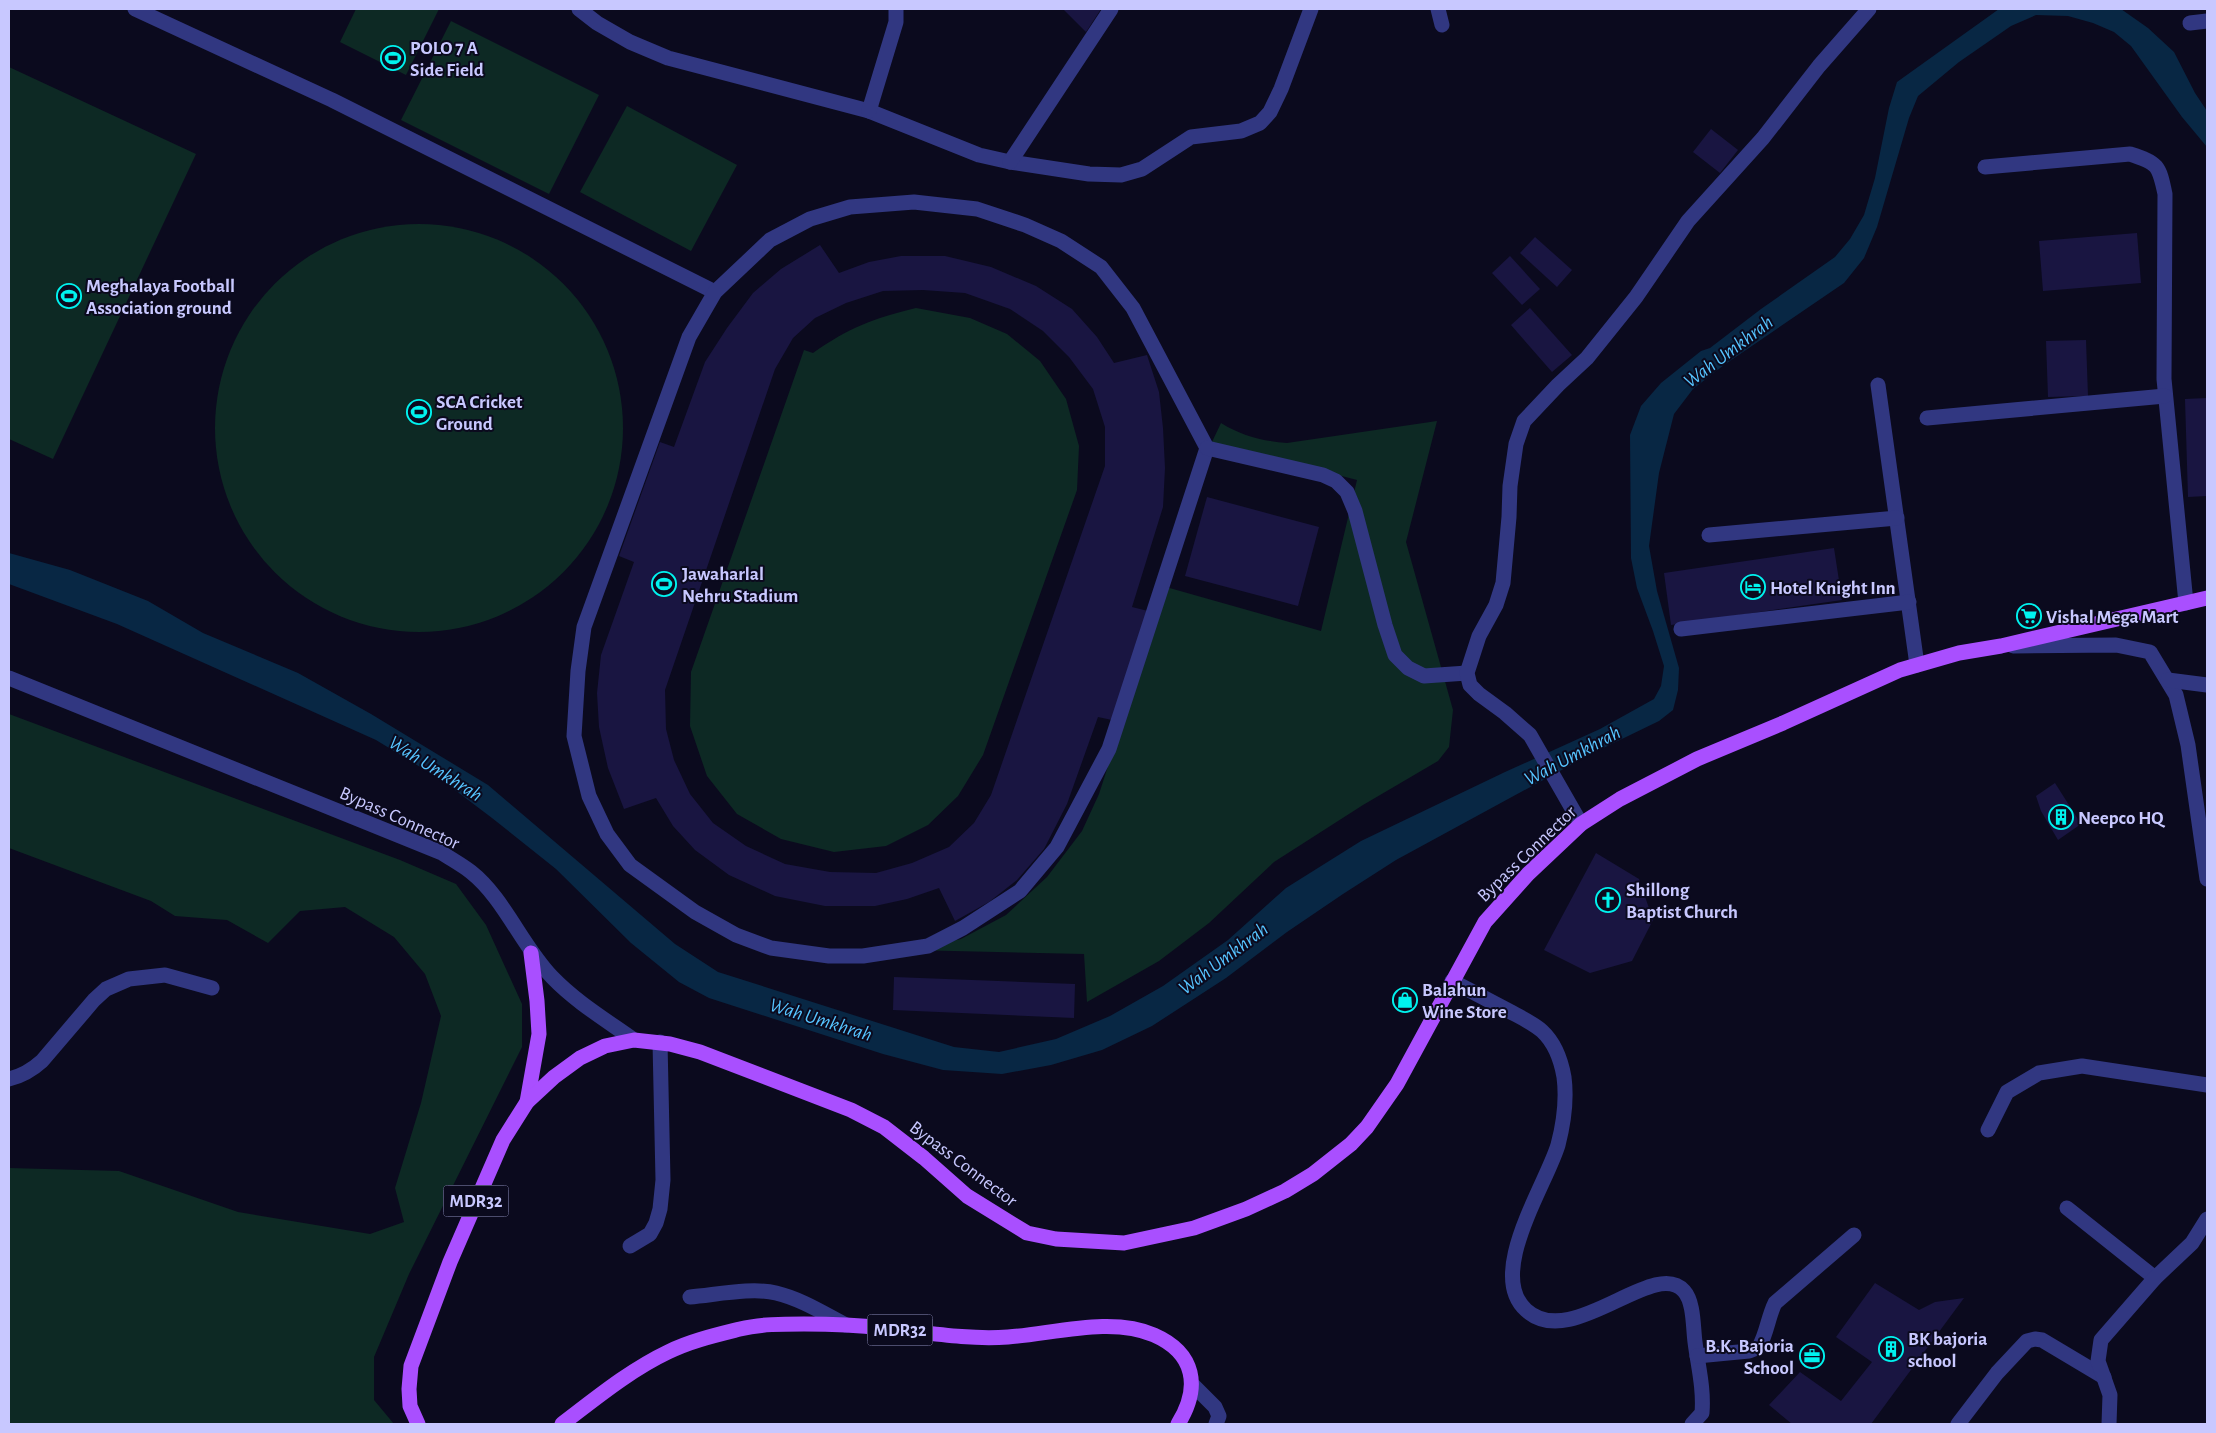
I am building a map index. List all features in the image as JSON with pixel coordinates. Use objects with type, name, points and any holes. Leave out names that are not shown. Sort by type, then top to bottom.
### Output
[{"type":"main road","name":"Bypass Connector","points":[[634,1040],[660,1042],[700,1052],[851,1110],[884,1127],[924,1158],[966,1196],[1027,1233],[1056,1239],[1124,1242],[1194,1228],[1246,1209],[1285,1190],[1332,1160],[1367,1127],[1386,1099],[1485,922],[1528,874],[1581,824],[1620,799],[1698,759],[1783,724],[1900,670],[1959,653],[2001,646],[2207,598]]},
{"type":"main road","points":[[527,1102],[539,1034],[531,953]]},
{"type":"main road","name":"MDR32","points":[[418,1424],[410,1406],[411,1366],[450,1262],[503,1140],[527,1102],[554,1077],[580,1058],[605,1046],[634,1040]]},
{"type":"main road","name":"MDR32","points":[[562,1424],[631,1374],[668,1352],[742,1328],[786,1324],[846,1325],[933,1334],[1006,1338],[1098,1327],[1129,1328],[1152,1334],[1168,1343],[1181,1353],[1190,1368],[1192,1384],[1190,1400],[1178,1424]]},
{"type":"street","points":[[135,9],[332,100],[715,292]]},
{"type":"street","points":[[579,9],[597,23],[630,42],[668,58],[869,111],[979,155],[1010,162],[1089,174],[1121,175],[1142,169],[1191,137],[1241,131],[1260,123],[1270,112],[1281,89],[1311,9]]},
{"type":"street","points":[[869,111],[896,22],[896,9]]},
{"type":"street","points":[[1010,162],[1111,9]]},
{"type":"street","points":[[1438,9],[1442,25]]},
{"type":"street","points":[[1581,824],[1530,736],[1518,724],[1478,694],[1470,685],[1467,673],[1478,636],[1496,605],[1503,583],[1510,486],[1516,444],[1524,421],[1587,358],[1636,297],[1688,221],[1764,138],[1819,66],[1869,9]]},
{"type":"street","points":[[2190,23],[2207,21]]},
{"type":"street","points":[[1985,167],[2130,154],[2150,160],[2161,172],[2165,194],[2165,396],[2186,603]]},
{"type":"street","points":[[914,202],[977,209],[1025,225],[1061,241],[1100,267],[1133,308],[1207,448],[1109,749],[1057,847],[1020,891],[963,928],[928,946],[863,956],[829,956],[771,948],[736,935],[695,912],[630,865],[606,834],[589,796],[574,736],[578,671],[584,627],[689,337],[715,292],[770,240],[818,216],[850,206],[914,202]]},
{"type":"street","points":[[1878,385],[1917,665]]},
{"type":"street","points":[[1927,418],[2165,396]]},
{"type":"street","points":[[1207,448],[1322,475],[1336,481],[1347,492],[1355,511],[1385,625],[1395,655],[1408,668],[1424,676],[1467,673]]},
{"type":"street","points":[[1709,535],[1897,518]]},
{"type":"street","points":[[1681,629],[1909,602]]},
{"type":"street","points":[[2001,646],[2116,645],[2150,652],[2176,695],[2188,745],[2207,879]]},
{"type":"street","name":"Bypass Connector","points":[[9,678],[442,853],[471,872],[488,890],[531,953],[553,978],[572,996],[634,1040]]},
{"type":"street","points":[[2168,680],[2207,685]]},
{"type":"street","points":[[9,1079],[26,1073],[42,1061],[94,1000],[106,989],[129,979],[165,975],[212,988]]},
{"type":"street","points":[[1452,981],[1541,1030],[1553,1044],[1560,1058],[1565,1103],[1557,1146],[1523,1228],[1517,1249],[1513,1281],[1514,1289],[1521,1305],[1534,1317],[1560,1322],[1656,1284],[1680,1287],[1685,1292],[1689,1301],[1696,1356],[1702,1377],[1704,1396],[1702,1413],[1692,1424]]},
{"type":"street","points":[[630,1246],[650,1234],[660,1209],[663,1180],[660,1042]]},
{"type":"street","points":[[1988,1130],[2007,1092],[2040,1073],[2082,1066],[2207,1085]]},
{"type":"street","points":[[2067,1208],[2155,1278]]},
{"type":"street","points":[[2109,1424],[2110,1395],[2098,1362],[2100,1340],[2155,1278],[2192,1242],[2207,1219]]},
{"type":"street","points":[[1696,1356],[1749,1351],[1760,1347],[1765,1337],[1771,1311],[1775,1303],[1854,1235]]},
{"type":"street","points":[[690,1297],[750,1291],[774,1292],[799,1301],[846,1325]]},
{"type":"street","points":[[1958,1424],[1997,1373],[2027,1341],[2042,1340],[2104,1376]]},
{"type":"street","points":[[1192,1384],[1215,1407],[1219,1416],[1216,1424]]},
{"type":"green space","name":"POLO 7 A Side Field","points":[[356,9],[439,9],[406,75],[340,42]]},
{"type":"green space","points":[[451,21],[599,95],[549,194],[401,120]]},
{"type":"green space","name":"Meghalaya Football Association ground","points":[[9,67],[196,154],[53,459],[9,439]]},
{"type":"green space","points":[[627,106],[737,165],[691,251],[580,192]]},
{"type":"green space","name":"SCA Cricket Ground","points":[[419,224],[459,228],[497,240],[515,248],[532,259],[563,284],[588,315],[599,332],[607,350],[619,388],[623,428],[619,468],[607,506],[599,524],[588,541],[563,572],[532,597],[515,608],[497,616],[459,628],[419,632],[379,628],[341,616],[323,608],[306,597],[275,572],[250,541],[239,524],[231,506],[219,468],[215,428],[219,388],[231,350],[239,332],[250,315],[275,284],[306,259],[323,248],[341,240],[379,228]]},
{"type":"green space","points":[[916,308],[970,318],[1007,334],[1040,361],[1066,399],[1079,446],[1077,490],[983,755],[958,796],[928,825],[886,846],[834,852],[781,839],[737,814],[707,776],[690,726],[691,672],[804,350],[813,353],[850,330],[887,316]]},
{"type":"green space","points":[[1437,421],[1406,542],[1453,710],[1449,747],[1438,761],[1363,805],[1274,862],[1209,923],[1159,961],[1087,1002],[1084,954],[910,950],[961,939],[1006,915],[1047,877],[1082,831],[1099,794],[1166,587],[1321,631],[1357,480],[1212,442],[1221,423],[1252,437],[1287,443]]},
{"type":"green space","points":[[9,714],[400,860],[456,884],[486,925],[522,1004],[522,1047],[409,1274],[374,1357],[374,1400],[394,1424],[9,1424],[9,1168],[119,1171],[238,1212],[370,1234],[404,1222],[395,1188],[421,1103],[441,1016],[425,974],[394,937],[345,907],[300,911],[268,943],[227,920],[175,916],[151,901],[9,848]]},
{"type":"water","name":"Wah Umkhrah","points":[[1999,9],[2121,9],[2148,28],[2174,52],[2195,93],[2207,111],[2207,147],[2182,117],[2131,46],[2114,32],[2093,23],[2068,16],[2036,15],[2011,26],[1959,62],[1918,96],[1909,118],[1877,227],[1864,258],[1844,283],[1724,365],[1693,389],[1674,414],[1659,473],[1649,546],[1657,591],[1679,668],[1678,690],[1673,710],[1659,721],[1591,754],[1396,860],[1287,932],[1226,978],[1152,1026],[1102,1050],[1051,1065],[1002,1074],[943,1070],[883,1054],[709,998],[679,982],[631,943],[556,869],[492,818],[443,781],[376,740],[117,624],[9,584],[9,553],[70,570],[148,601],[203,633],[298,673],[371,714],[488,785],[675,944],[718,972],[954,1047],[999,1052],[1056,1039],[1110,1016],[1163,986],[1228,940],[1286,888],[1361,841],[1600,729],[1654,699],[1661,686],[1664,666],[1637,588],[1631,558],[1630,435],[1641,406],[1661,383],[1701,351],[1710,348],[1761,309],[1835,257],[1850,239],[1864,215],[1875,178],[1889,108],[1897,82]]},
{"type":"building","points":[[1063,9],[1101,9],[1086,32]]},
{"type":"building","points":[[1711,129],[1738,150],[1720,173],[1693,152]]},
{"type":"building","points":[[2137,233],[2141,283],[2043,291],[2039,241]]},
{"type":"building","points":[[1535,237],[1572,270],[1557,287],[1520,253]]},
{"type":"building","name":"Jawaharlal Nehru Stadium","points":[[820,245],[839,273],[869,262],[901,256],[945,256],[991,267],[1036,286],[1072,309],[1097,337],[1114,363],[1147,355],[1159,392],[1165,468],[1163,507],[1132,607],[1148,611],[1112,720],[1098,717],[1067,804],[1044,849],[1017,880],[989,902],[955,921],[939,888],[907,899],[875,906],[825,906],[775,896],[729,875],[695,850],[673,826],[656,798],[624,809],[608,768],[599,727],[597,693],[601,655],[634,562],[619,556],[660,442],[674,447],[705,362],[753,293],[781,269]],"holes":[[[923,290],[965,293],[1010,309],[1043,331],[1069,357],[1093,389],[1105,427],[1105,466],[991,795],[974,823],[949,847],[912,863],[876,873],[830,872],[785,864],[746,846],[713,823],[690,794],[674,760],[666,729],[665,690],[775,369],[793,338],[815,318],[846,303],[883,291]]]},
{"type":"building","points":[[1510,256],[1540,289],[1522,305],[1492,273]]},
{"type":"building","points":[[1530,308],[1572,355],[1552,372],[1511,325]]},
{"type":"building","points":[[2086,340],[2088,396],[2048,397],[2046,341]]},
{"type":"building","points":[[2207,398],[2207,496],[2188,497],[2185,399]]},
{"type":"building","points":[[1207,497],[1319,527],[1298,606],[1185,576]]},
{"type":"building","name":"Hotel Knight Inn","points":[[1834,548],[1842,600],[1671,625],[1664,573]]},
{"type":"building","name":"Neepco HQ","points":[[2055,783],[2081,824],[2058,840],[2041,811],[2036,796]]},
{"type":"building","name":"Shillong Baptist Church","points":[[1596,853],[1639,879],[1653,920],[1632,961],[1590,973],[1544,950]]},
{"type":"building","points":[[894,977],[1075,984],[1074,1018],[893,1010]]},
{"type":"building","name":"BK bajoria school","points":[[1875,1283],[1919,1310],[1935,1302],[1964,1298],[1871,1424],[1792,1424],[1769,1405],[1800,1372],[1841,1401],[1872,1362],[1836,1337]]},
{"type":"place","name":"POLO 7 A Side Field","points":[[393,58]]},
{"type":"place","name":"Meghalaya Football Association ground","points":[[69,296]]},
{"type":"place","name":"SCA Cricket Ground","points":[[419,412]]},
{"type":"place","name":"Jawaharlal Nehru Stadium","points":[[664,584]]},
{"type":"place","name":"Hotel Knight Inn","points":[[1753,587]]},
{"type":"place","name":"Vishal Mega Mart","points":[[2029,616]]},
{"type":"place","name":"Neepco HQ","points":[[2061,817]]},
{"type":"place","name":"Shillong Baptist Church","points":[[1608,900]]},
{"type":"place","name":"Balahun Wine Store","points":[[1405,1000]]},
{"type":"place","name":"BK bajoria school","points":[[1891,1349]]},
{"type":"place","name":"B.K. Bajoria School","points":[[1812,1356]]}]
